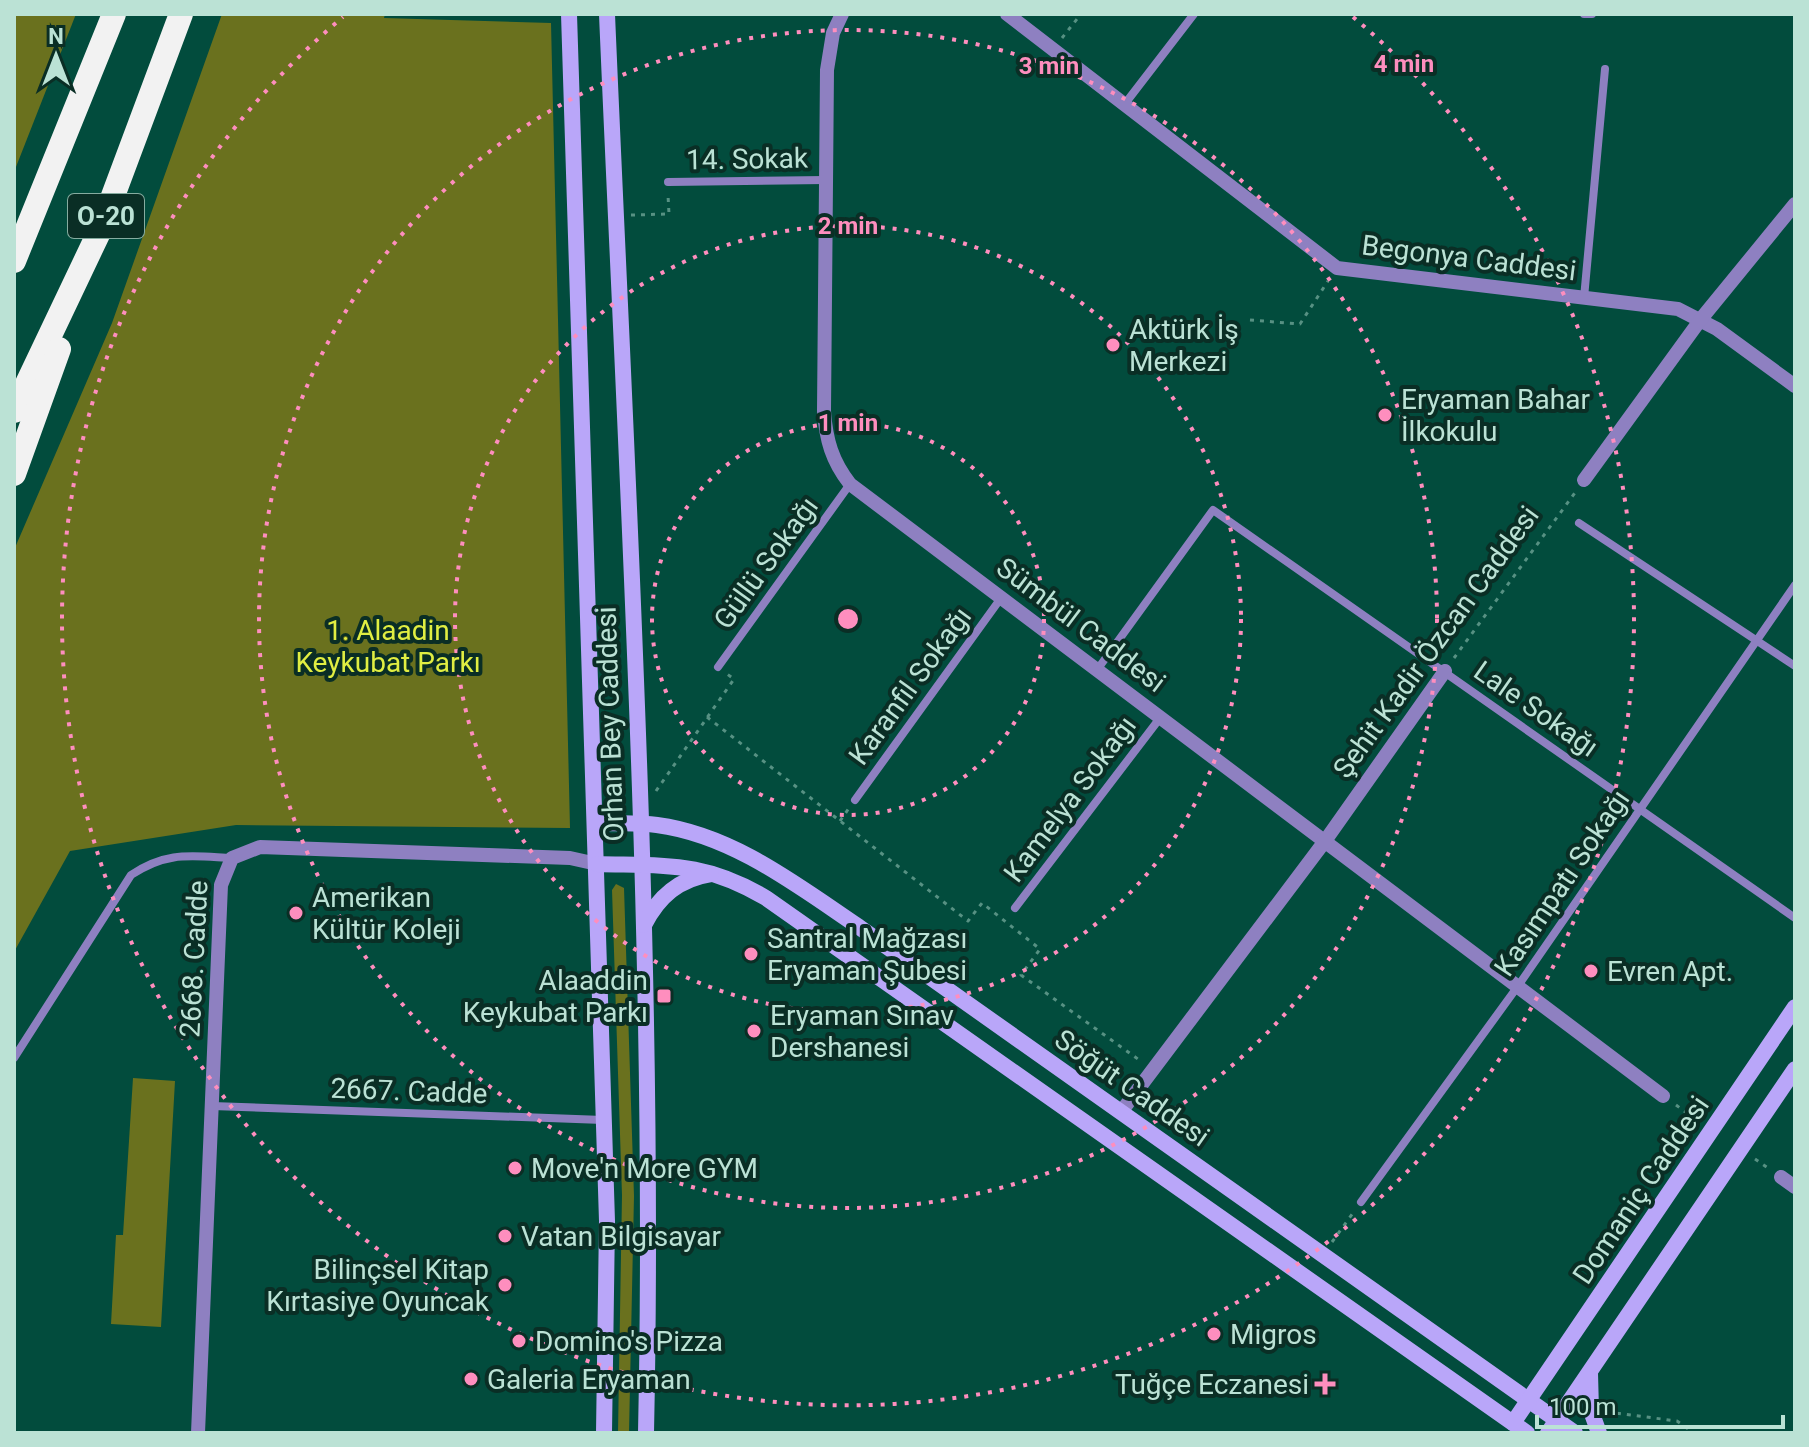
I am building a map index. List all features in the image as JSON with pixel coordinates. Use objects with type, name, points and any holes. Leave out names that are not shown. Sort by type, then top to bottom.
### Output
[{"type":"highway","name":"O-20","points":[[14,261],[114,14]]},
{"type":"highway","name":"O-20","points":[[14,411],[101,228],[181,14]]},
{"type":"highway","points":[[14,474],[101,228]]},
{"type":"main road","name":"Orhan Bey Caddesi","points":[[569,14],[604,1120],[604,1433]]},
{"type":"main road","name":"Orhan Bey Caddesi","points":[[607,14],[641,818],[650,1226],[646,1433]]},
{"type":"main road","name":"Söğüt Caddesi","points":[[596,823],[641,818],[694,835],[769,868],[1529,1401],[1553,1427],[1575,1433]]},
{"type":"main road","name":"Söğüt Caddesi","points":[[597,864],[694,867],[719,873],[799,920],[1517,1430]]},
{"type":"main road","points":[[643,926],[663,896],[678,884],[719,873]]},
{"type":"main road","name":"Domaniç Caddesi","points":[[1517,1430],[1529,1401],[1795,1007]]},
{"type":"main road","points":[[1553,1427],[1795,1069]]},
{"type":"main road","points":[[1590,1373],[1591,1411],[1599,1433]]},
{"type":"street","name":"Sümbül Caddesi","points":[[842,14],[833,33],[827,70],[826,180],[825,432],[838,469],[850,484],[1663,1096]]},
{"type":"street","name":"Begonya Caddesi","points":[[1007,14],[1337,268],[1664,306],[1701,319],[1795,386]]},
{"type":"street","points":[[1124,105],[1194,14]]},
{"type":"street","points":[[1584,14],[1592,14]]},
{"type":"street","points":[[1584,298],[1605,69]]},
{"type":"street","name":"14. Sokak","points":[[668,182],[826,180]]},
{"type":"street","points":[[1584,480],[1701,319],[1795,204]]},
{"type":"street","name":"Güllü Sokağı","points":[[718,667],[850,484]]},
{"type":"street","name":"Lale Sokağı","points":[[1097,670],[1213,510],[1795,918]]},
{"type":"street","points":[[1579,523],[1795,666]]},
{"type":"street","name":"Kasımpatı Sokağı","points":[[1361,1202],[1518,986],[1795,585]]},
{"type":"street","name":"Karanfil Sokağı","points":[[855,800],[1001,598]]},
{"type":"street","name":"Şehit Kadir Özcan Caddesi","points":[[1121,1112],[1325,841],[1445,671]]},
{"type":"street","name":"Kamelya Sokağı","points":[[1015,908],[1160,718]]},
{"type":"street","name":"2668. Cadde","points":[[198,1433],[221,885],[232,858],[260,847],[570,858],[597,864]]},
{"type":"street","points":[[14,1058],[131,875],[153,861],[178,855],[232,858]]},
{"type":"street","name":"2667. Cadde","points":[[212,1106],[604,1120]]},
{"type":"street","points":[[1781,1177],[1795,1187]]},
{"type":"path","points":[[1053,51],[1081,14]]},
{"type":"path","points":[[615,216],[669,214],[668,182]]},
{"type":"path","points":[[1250,320],[1300,324],[1337,268]]},
{"type":"path","name":"Şehit Kadir Özcan Caddesi","points":[[1445,671],[1584,480]]},
{"type":"path","points":[[641,818],[734,679],[718,667]]},
{"type":"path","points":[[707,717],[968,921],[982,903],[1040,949],[1021,975],[1153,1070]]},
{"type":"path","points":[[1663,1096],[1712,1131]]},
{"type":"path","points":[[1741,1149],[1781,1177]]},
{"type":"path","points":[[1322,1255],[1361,1202]]},
{"type":"path","points":[[1591,1411],[1677,1421],[1694,1433]]},
{"type":"green space","points":[[14,14],[76,14],[14,172]]},
{"type":"green space","name":"1. Alaadin Keykubat Parkı","points":[[222,14],[385,14],[384,18],[551,23],[570,828],[236,825],[70,851],[14,952],[14,550],[112,323]]},
{"type":"green space","points":[[616,884],[624,888],[634,1196],[629,1433],[618,1433],[622,1195],[612,890]]},
{"type":"green space","points":[[133,1078],[175,1081],[161,1327],[111,1324],[116,1235],[123,1235]]},
{"type":"place","name":"Aktürk İş Merkezi","points":[[1113,345]]},
{"type":"place","name":"Eryaman Bahar İlkokulu","points":[[1385,415]]},
{"type":"place","name":"Amerikan Kültür Koleji","points":[[296,913]]},
{"type":"place","name":"Santral Mağzası Eryaman Şubesi","points":[[751,954]]},
{"type":"place","name":"Evren Apt.","points":[[1591,971]]},
{"type":"place","name":"Alaaddin Keykubat Parkı","points":[[664,996]]},
{"type":"place","name":"Eryaman Sınav Dershanesi","points":[[754,1031]]},
{"type":"place","name":"Move'n More GYM","points":[[515,1168]]},
{"type":"place","name":"Vatan Bilgisayar","points":[[505,1236]]},
{"type":"place","name":"Bilinçsel Kitap Kırtasiye Oyuncak","points":[[505,1285]]},
{"type":"place","name":"Migros","points":[[1214,1334]]},
{"type":"place","name":"Domino's Pizza","points":[[519,1341]]},
{"type":"place","name":"Galeria Eryaman","points":[[471,1379]]},
{"type":"place","name":"Tuğçe Eczanesi","points":[[1325,1384]]}]
